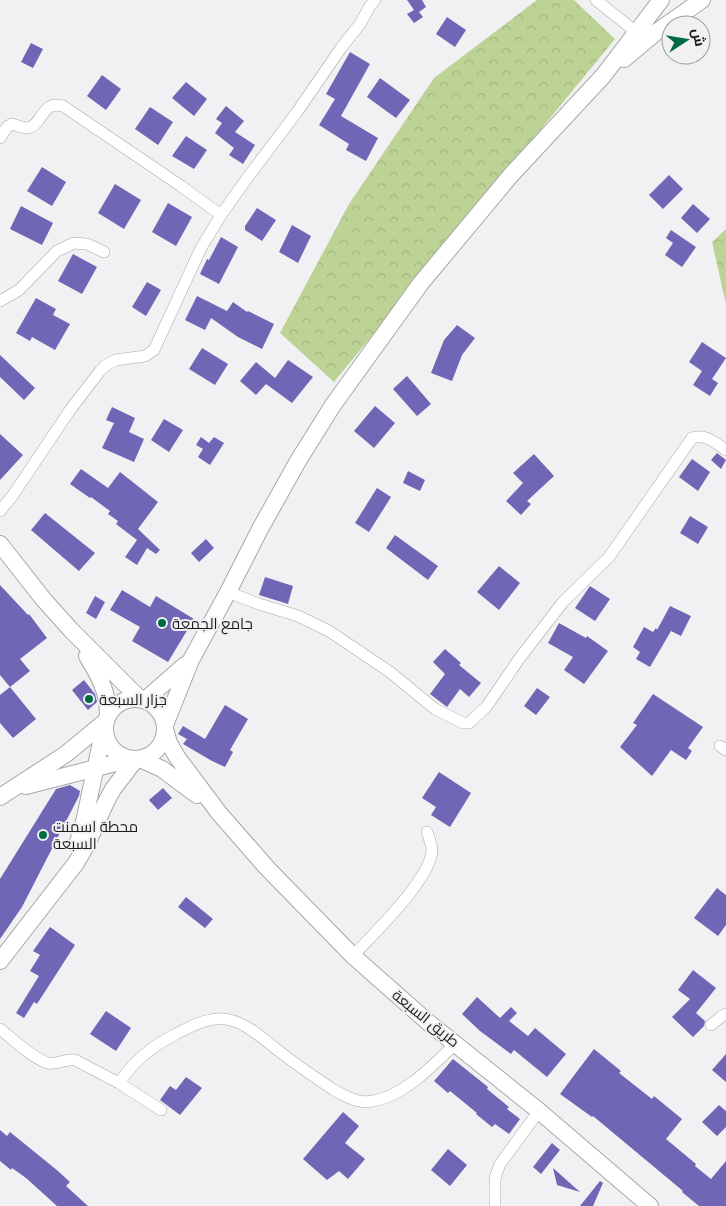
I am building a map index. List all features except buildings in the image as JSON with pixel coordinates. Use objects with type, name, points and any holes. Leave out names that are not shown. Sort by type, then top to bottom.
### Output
[{"type":"street","points":[[0,511],[13,495],[70,410],[100,371],[106,365],[116,360],[144,356],[154,350],[165,322],[201,248],[221,215],[297,112],[375,0]]},
{"type":"street","points":[[596,0],[636,32]]},
{"type":"street","points":[[15,789],[150,755],[158,748],[163,739],[165,727],[191,660],[260,529],[298,461],[333,405],[421,283],[511,175],[603,76],[661,0]]},
{"type":"street","points":[[603,76],[655,33],[702,0]]},
{"type":"street","points":[[0,138],[7,127],[12,124],[27,128],[32,126],[50,106],[56,104],[63,106],[221,215]]},
{"type":"street","points":[[0,301],[19,290],[57,251],[74,243],[86,244],[104,252]]},
{"type":"street","points":[[228,592],[298,616],[328,631],[390,672],[435,709],[463,723],[470,722],[487,706],[519,659],[563,602],[609,557],[692,438],[704,436],[726,450]]},
{"type":"street","points":[[0,544],[44,600],[71,630],[143,700],[156,707],[163,718],[169,743],[177,757],[219,813]]},
{"type":"street","points":[[71,630],[101,679],[107,699],[106,737],[111,748],[120,755],[162,769],[182,782],[219,813]]},
{"type":"street","points":[[66,876],[84,822],[106,721],[114,707],[131,699],[143,700],[169,681],[191,660]]},
{"type":"street","points":[[0,797],[66,754],[106,721]]},
{"type":"street","points":[[0,961],[66,876],[87,844],[113,789],[136,759]]},
{"type":"street","name":"طريق السبعة","points":[[219,813],[268,869],[353,956],[429,1023],[539,1111],[650,1206]]},
{"type":"street","points":[[353,956],[405,899],[423,876],[430,860],[432,849],[427,832]]},
{"type":"street","points":[[711,1025],[726,1014]]},
{"type":"street","points":[[119,1083],[134,1064],[159,1043],[189,1026],[213,1019],[229,1019],[246,1027],[261,1036],[317,1079],[355,1102],[374,1102],[402,1089],[420,1078],[456,1043]]},
{"type":"street","points":[[0,1029],[38,1058],[54,1063],[70,1059],[119,1083],[161,1110]]},
{"type":"street","points":[[486,1206],[495,1201],[495,1178],[500,1164],[539,1111]]},
{"type":"green space","points":[[537,0],[574,0],[615,39],[334,382],[280,333],[349,204],[434,78]]},
{"type":"green space","points":[[726,229],[726,304],[712,242]]},
{"type":"place","name":"جامع الجمعة","points":[[162,623]]},
{"type":"place","name":"جزار السبعة","points":[[89,699]]},
{"type":"place","name":"محطة اسمنت السبعة","points":[[43,835]]}]
